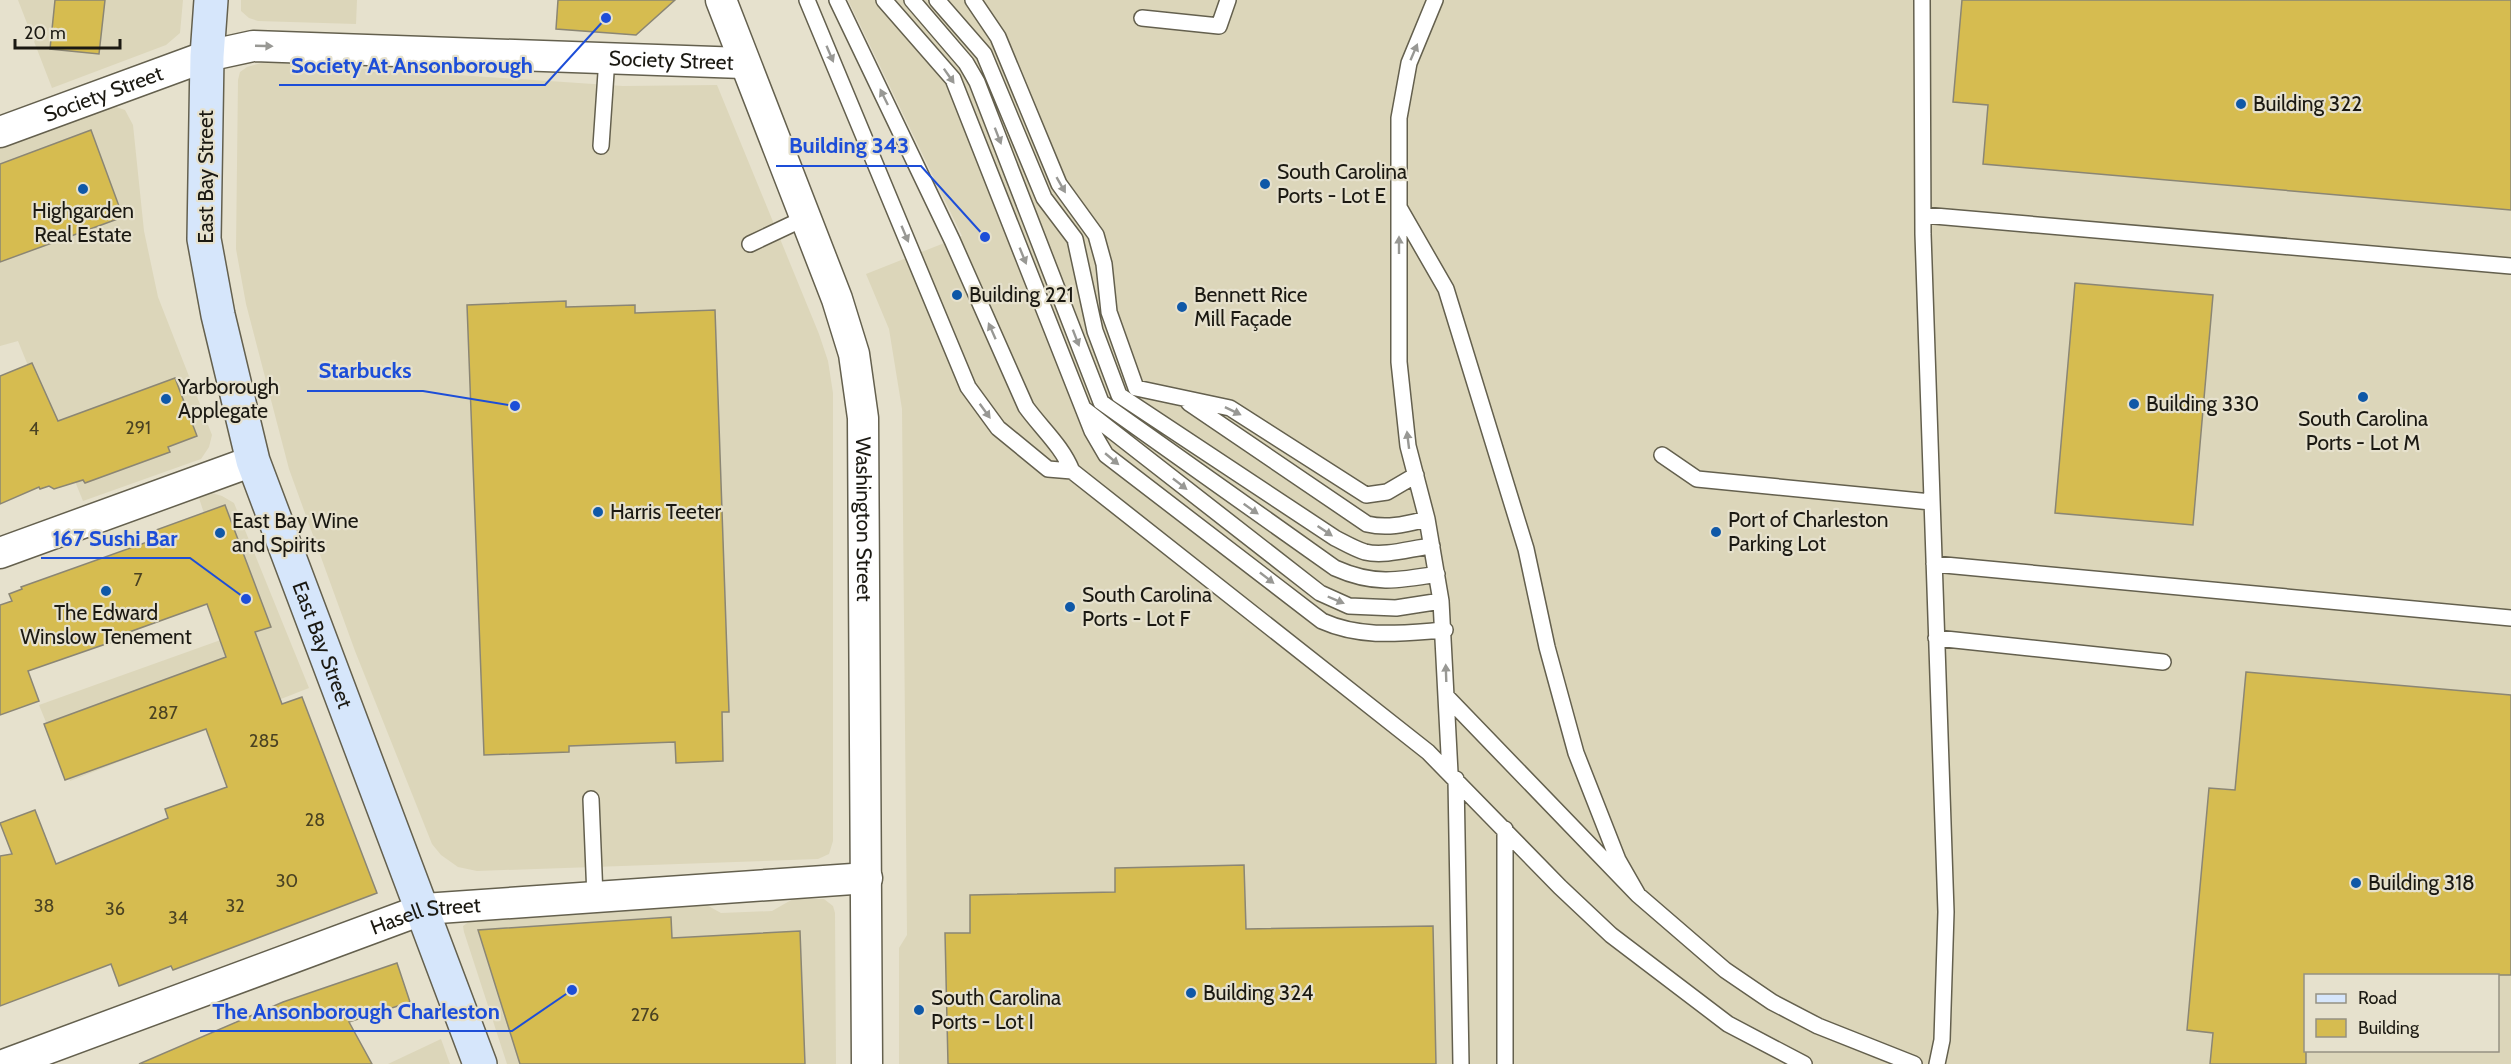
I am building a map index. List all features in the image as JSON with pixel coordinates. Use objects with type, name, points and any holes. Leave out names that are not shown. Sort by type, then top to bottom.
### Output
[{"type":"street","name":"East Bay Street","points":[[211,0],[207,56],[204,239],[218,315],[253,461],[424,909],[480,1064]]},
{"type":"street","name":"Washington Street","points":[[720,0],[837,299],[854,354],[863,418],[867,1064]]},
{"type":"street","name":"Society Street","points":[[0,132],[207,56],[253,46],[743,63]]},
{"type":"street","points":[[0,553],[253,461]]},
{"type":"street","name":"Hasell Street","points":[[6,1064],[424,909],[867,878]]},
{"type":"lane","points":[[807,0],[969,387],[998,428],[1048,470],[1072,471]]},
{"type":"lane","points":[[837,0],[952,240],[1026,407],[1042,430],[1064,452],[1072,471],[1428,752],[1560,887],[1611,935],[1728,1024],[1804,1064]]},
{"type":"lane","points":[[884,0],[953,79],[1098,444],[1106,454],[1322,621],[1350,631],[1377,634],[1445,630]]},
{"type":"lane","points":[[912,0],[966,63],[977,82],[1101,402],[1335,568],[1352,575],[1394,582],[1437,574]]},
{"type":"lane","points":[[938,0],[984,54],[1044,198],[1075,239],[1095,331],[1119,395],[1335,538],[1353,547],[1367,552],[1382,553],[1432,546]]},
{"type":"lane","points":[[973,0],[998,37],[1059,184],[1096,235],[1104,264],[1109,312],[1136,388],[1230,408],[1366,495],[1387,492],[1416,475]]},
{"type":"lane","points":[[1142,18],[1219,26],[1228,0]]},
{"type":"lane","points":[[1436,0],[1409,63],[1399,118],[1399,362],[1408,446],[1427,519],[1445,630],[1453,776],[1461,1064]]},
{"type":"lane","points":[[1922,0],[1923,215],[1946,912],[1942,1040],[1937,1064]]},
{"type":"lane","points":[[601,146],[607,58]]},
{"type":"lane","points":[[1399,207],[1446,289],[1526,549],[1547,647],[1576,753],[1618,860],[1638,895]]},
{"type":"lane","points":[[1923,215],[2511,266]]},
{"type":"lane","points":[[750,244],[805,218]]},
{"type":"lane","points":[[1181,398],[1367,524],[1388,526],[1427,519]]},
{"type":"lane","points":[[1084,409],[1320,594],[1349,606],[1396,608],[1441,601]]},
{"type":"lane","points":[[1662,455],[1697,479],[1931,502]]},
{"type":"lane","points":[[1934,564],[2511,618]]},
{"type":"lane","points":[[1936,639],[2163,662]]},
{"type":"lane","points":[[1447,697],[1638,895],[1725,970],[1773,1002],[1818,1026],[1914,1064]]},
{"type":"lane","points":[[591,799],[595,897]]},
{"type":"lane","points":[[1505,829],[1505,1064]]},
{"type":"shaded area","points":[[18,0],[183,0],[180,33],[166,45],[52,88]]},
{"type":"shaded area","points":[[241,0],[357,0],[356,24],[258,21],[249,18],[241,11]]},
{"type":"shaded area","points":[[848,0],[2511,0],[2511,1064],[899,1064],[899,948],[907,935],[902,409],[889,329],[866,274],[962,236]]},
{"type":"shaded area","points":[[265,62],[623,86],[717,85],[819,334],[828,361],[833,393],[833,841],[829,854],[818,859],[477,871],[458,867],[441,855],[432,844],[355,651],[289,469],[246,304],[236,249],[238,80],[240,72],[247,67]]},
{"type":"shaded area","points":[[113,106],[125,110],[133,125],[144,231],[158,297],[212,435],[209,447],[201,459],[83,501],[18,341],[0,346],[0,148]]},
{"type":"shaded area","points":[[212,493],[234,503],[309,688],[70,781],[39,705],[243,632],[199,498]]},
{"type":"shaded area","points":[[793,899],[824,899],[833,906],[835,913],[836,1064],[507,1064],[463,926],[470,921],[703,903],[721,913],[772,911]]},
{"type":"shaded area","points":[[441,1039],[450,1064],[388,1064]]},
{"type":"building","points":[[55,0],[105,0],[99,54],[50,49]]},
{"type":"building","points":[[558,0],[675,0],[636,35],[556,29]]},
{"type":"building","name":"Building 322","points":[[1962,0],[2511,0],[2511,210],[1983,164],[1988,105],[1953,102]]},
{"type":"building","points":[[91,130],[123,217],[0,262],[0,164]]},
{"type":"building","name":"Building 330","points":[[2075,283],[2213,295],[2193,525],[2055,513]]},
{"type":"building","name":"Harris Teeter","points":[[566,301],[566,307],[635,305],[635,313],[715,310],[729,712],[722,712],[723,761],[676,763],[675,742],[569,746],[569,752],[484,755],[467,305]]},
{"type":"building","points":[[32,363],[58,421],[175,378],[197,436],[168,447],[170,452],[85,483],[83,480],[54,489],[49,486],[40,489],[39,487],[0,504],[0,376]]},
{"type":"building","points":[[225,505],[271,627],[255,632],[282,704],[302,697],[377,893],[173,970],[171,966],[119,986],[111,964],[0,1006],[0,856],[12,854],[0,823],[35,810],[56,864],[168,818],[165,809],[227,787],[206,729],[65,780],[44,724],[226,657],[207,604],[121,635],[123,638],[28,671],[39,701],[0,715],[0,605],[12,601],[9,594],[22,589],[21,587],[153,540],[156,530]]},
{"type":"building","name":"Building 318","points":[[2246,672],[2511,695],[2511,975],[2304,974],[2306,1064],[2210,1064],[2213,1033],[2187,1030],[2209,788],[2235,790]]},
{"type":"building","name":"Building 324","points":[[1244,865],[1246,929],[1433,926],[1436,1064],[948,1064],[945,933],[970,933],[970,895],[1115,892],[1115,868]]},
{"type":"building","points":[[671,917],[672,938],[800,931],[805,1064],[520,1064],[478,930]]},
{"type":"building","points":[[397,963],[410,1002],[349,1022],[372,1064],[139,1064],[283,1002]]},
{"type":"place","name":"Society At Ansonborough","points":[[606,18]]},
{"type":"place","name":"Building 322","points":[[2241,104]]},
{"type":"place","name":"South Carolina Ports - Lot E","points":[[1265,184]]},
{"type":"place","name":"Highgarden Real Estate","points":[[83,189]]},
{"type":"place","name":"Building 343","points":[[985,237]]},
{"type":"place","name":"Building 221","points":[[957,295]]},
{"type":"place","name":"Bennett Rice Mill Façade","points":[[1182,307]]},
{"type":"place","name":"South Carolina Ports - Lot M","points":[[2363,397]]},
{"type":"place","name":"Yarborough Applegate","points":[[166,399]]},
{"type":"place","name":"Building 330","points":[[2134,404]]},
{"type":"place","name":"Starbucks","points":[[515,406]]},
{"type":"place","name":"Harris Teeter","points":[[598,512]]},
{"type":"place","name":"Port of Charleston Parking Lot","points":[[1716,532]]},
{"type":"place","name":"East Bay Wine and Spirits","points":[[220,533]]},
{"type":"place","name":"The Edward Winslow Tenement","points":[[106,591]]},
{"type":"place","name":"167 Sushi Bar","points":[[246,599]]},
{"type":"place","name":"South Carolina Ports - Lot F","points":[[1070,607]]},
{"type":"place","name":"Building 318","points":[[2356,883]]},
{"type":"place","name":"The Ansonborough Charleston","points":[[572,990]]},
{"type":"place","name":"Building 324","points":[[1191,993]]},
{"type":"place","name":"South Carolina Ports - Lot I","points":[[919,1010]]}]
